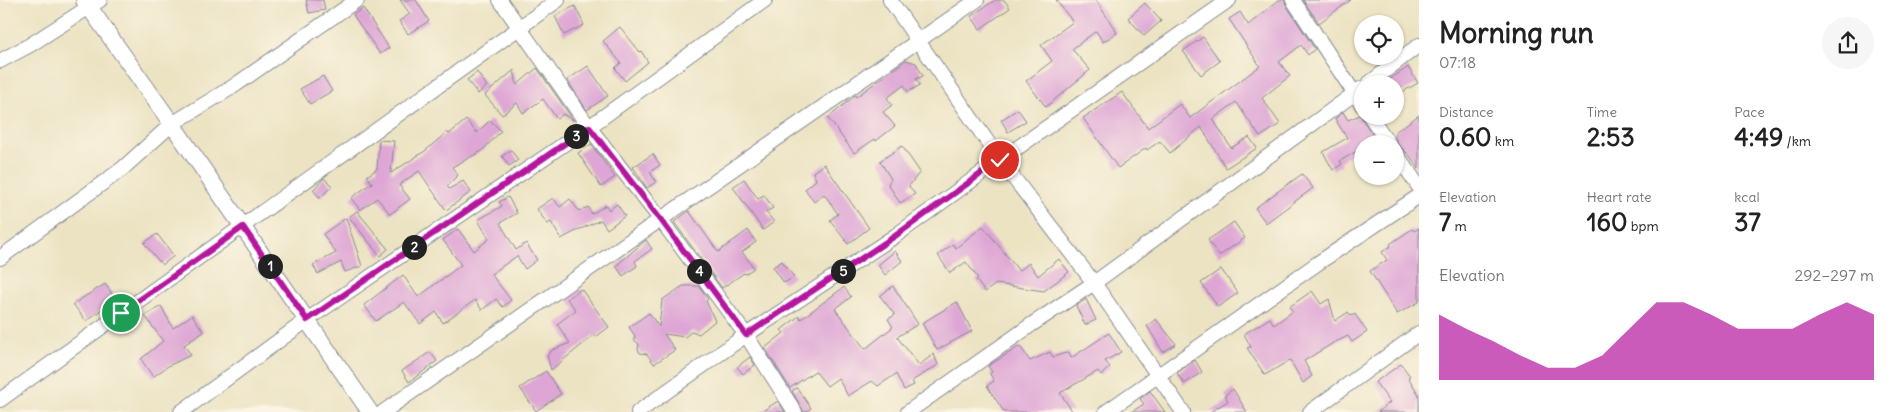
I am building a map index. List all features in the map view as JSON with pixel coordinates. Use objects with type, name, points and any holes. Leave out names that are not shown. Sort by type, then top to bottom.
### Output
[{"type":"street","points":[[0,258],[122,169],[172,124],[243,80],[357,0]]},
{"type":"street","points":[[500,0],[589,127],[746,335],[795,412]]},
{"type":"street","points":[[0,400],[558,0]]},
{"type":"street","points":[[181,412],[307,320],[589,127],[765,0]]},
{"type":"street","points":[[890,0],[1000,160],[1094,283],[1183,412]]},
{"type":"street","points":[[383,412],[977,0]]},
{"type":"street","points":[[638,412],[746,335],[895,236],[1229,0]]},
{"type":"street","points":[[1292,0],[1354,87]]},
{"type":"street","points":[[0,61],[30,45],[91,3],[370,412]]},
{"type":"street","points":[[1380,75],[1419,45]]},
{"type":"street","points":[[908,412],[1354,99]]},
{"type":"street","points":[[1404,165],[1419,187]]},
{"type":"street","points":[[1106,412],[1318,263],[1419,196]]},
{"type":"street","points":[[1310,412],[1419,333]]},
{"type":"building","points":[[306,0],[323,0],[325,10],[309,13]]},
{"type":"building","points":[[400,0],[416,0],[429,21],[408,34],[399,21],[410,14]]},
{"type":"building","points":[[995,0],[1004,0],[1010,8],[980,29],[971,16]]},
{"type":"building","points":[[1056,0],[1096,0],[1117,33],[1103,42],[1096,31],[1072,49],[1090,70],[1046,107],[1026,81],[1052,61],[1041,45],[1073,22]]},
{"type":"building","points":[[1279,0],[1284,0],[1315,49],[1308,55],[1301,45],[1279,62],[1290,76],[1262,98],[1280,124],[1260,137],[1236,102],[1213,119],[1231,148],[1249,137],[1257,148],[1226,168],[1201,127],[1170,153],[1160,141],[1147,150],[1146,148],[1118,168],[1083,118],[1122,92],[1148,128],[1180,104],[1190,118],[1260,66],[1229,19],[1240,12],[1248,25]]},
{"type":"building","points":[[1303,0],[1351,0],[1319,23]]},
{"type":"building","points":[[1145,3],[1161,21],[1144,36],[1128,18]]},
{"type":"building","points":[[575,6],[584,25],[564,35],[555,16]]},
{"type":"building","points":[[363,8],[389,48],[380,54],[353,15]]},
{"type":"building","points":[[620,27],[648,62],[625,81],[615,68],[621,63],[603,41]]},
{"type":"building","points":[[1203,37],[1220,61],[1201,75],[1183,51]]},
{"type":"building","points":[[906,60],[916,63],[923,76],[916,79],[920,85],[908,92],[904,85],[887,98],[892,105],[883,112],[895,126],[876,141],[875,139],[854,153],[828,118],[855,95],[856,97]]},
{"type":"building","points":[[588,66],[608,96],[587,110],[567,80]]},
{"type":"building","points":[[1408,67],[1418,83],[1404,91],[1404,75],[1396,75]]},
{"type":"building","points":[[537,68],[574,121],[563,114],[557,119],[543,99],[523,113],[517,103],[502,115],[485,95],[514,70],[517,85]]},
{"type":"building","points":[[477,72],[487,86],[478,94],[467,80]]},
{"type":"building","points":[[323,76],[332,91],[310,104],[300,89]]},
{"type":"building","points":[[1018,109],[1026,121],[1008,132],[1001,120]]},
{"type":"building","points":[[1343,112],[1348,120],[1354,118],[1354,125],[1366,125],[1372,135],[1354,135],[1354,153],[1340,161],[1342,164],[1333,170],[1323,152],[1347,138],[1335,119]]},
{"type":"building","points":[[1419,115],[1419,169],[1404,150],[1404,135],[1395,135],[1395,132]]},
{"type":"building","points":[[466,120],[477,133],[490,120],[501,131],[482,151],[452,167],[458,175],[447,186],[449,189],[463,181],[471,192],[446,210],[419,171],[399,185],[410,199],[390,214],[377,198],[360,210],[351,198],[372,183],[367,176],[377,169],[379,140],[394,141],[391,173],[425,151],[447,132],[449,134]]},
{"type":"building","points":[[591,144],[615,177],[601,187],[578,153]]},
{"type":"building","points":[[902,146],[920,172],[909,186],[915,194],[900,203],[888,184],[891,179],[880,161]]},
{"type":"building","points":[[511,150],[518,160],[509,166],[502,156]]},
{"type":"building","points":[[653,154],[660,165],[650,172],[656,182],[647,188],[633,167]]},
{"type":"building","points":[[824,164],[869,228],[848,244],[830,220],[838,214],[824,194],[814,202],[805,189],[816,180],[813,172]]},
{"type":"building","points":[[1302,174],[1313,188],[1266,223],[1255,208]]},
{"type":"building","points":[[324,178],[332,186],[320,198],[313,190]]},
{"type":"building","points":[[744,179],[758,199],[764,195],[773,208],[766,212],[774,222],[763,230],[733,187]]},
{"type":"building","points":[[508,197],[517,213],[500,223],[516,250],[526,243],[537,260],[525,269],[517,256],[491,274],[511,300],[503,307],[496,299],[482,310],[475,300],[443,323],[436,312],[420,324],[404,302],[376,321],[364,305],[403,275],[418,297],[461,265],[443,240],[458,229],[474,251],[489,239],[478,220],[502,206],[499,202]]},
{"type":"building","points":[[553,198],[560,207],[570,199],[579,211],[588,207],[592,214],[606,205],[609,210],[617,204],[625,216],[607,229],[601,220],[561,239],[551,222],[547,224],[537,209]]},
{"type":"building","points":[[357,211],[388,249],[380,256],[349,217]]},
{"type":"building","points":[[689,211],[718,252],[748,230],[756,242],[742,252],[754,268],[722,288],[674,222]]},
{"type":"building","points":[[346,218],[362,266],[345,272],[341,262],[318,274],[313,265],[336,253],[323,234]]},
{"type":"building","points":[[1234,222],[1245,238],[1219,256],[1208,240]]},
{"type":"building","points":[[983,226],[1019,271],[1029,263],[1038,276],[1059,259],[1069,272],[1044,291],[996,284],[985,292],[976,280],[978,278],[966,262],[950,273],[938,255],[953,244],[956,248]]},
{"type":"building","points":[[1419,228],[1419,302],[1397,314],[1370,271],[1387,260],[1382,252],[1391,246],[1390,244],[1412,229],[1414,231]]},
{"type":"building","points":[[157,234],[174,256],[162,265],[144,243]]},
{"type":"building","points":[[646,240],[652,249],[635,261],[637,266],[623,276],[616,266]]},
{"type":"building","points":[[895,251],[902,261],[885,275],[878,265]]},
{"type":"building","points":[[782,261],[794,277],[784,283],[773,267]]},
{"type":"building","points":[[1221,269],[1238,293],[1218,307],[1201,283]]},
{"type":"building","points":[[105,284],[116,299],[86,321],[73,304]]},
{"type":"building","points":[[683,286],[699,286],[708,299],[706,301],[715,321],[699,334],[692,331],[685,337],[664,334],[675,350],[654,364],[647,354],[640,353],[638,349],[639,344],[634,340],[635,336],[629,327],[649,313],[659,327],[662,300]]},
{"type":"building","points":[[893,286],[918,324],[897,337],[919,365],[934,354],[938,365],[912,381],[914,385],[904,390],[896,374],[878,386],[872,381],[848,396],[838,378],[827,386],[815,371],[790,388],[765,348],[784,333],[781,330],[799,316],[801,319],[844,287],[851,297],[835,309],[865,349],[893,327],[888,319],[895,315],[880,296]]},
{"type":"building","points":[[581,289],[609,327],[596,337],[594,335],[551,370],[547,356],[552,350],[570,343],[557,324],[576,310],[567,299]]},
{"type":"building","points":[[1312,291],[1321,304],[1329,299],[1335,321],[1348,312],[1351,316],[1355,314],[1367,332],[1352,342],[1348,336],[1304,361],[1312,376],[1303,383],[1290,360],[1265,375],[1247,348],[1251,347],[1244,334],[1270,318],[1274,325],[1293,311],[1289,307]]},
{"type":"building","points":[[1086,299],[1096,320],[1085,325],[1076,306]]},
{"type":"building","points":[[957,302],[972,331],[937,350],[922,323]]},
{"type":"building","points":[[161,306],[173,328],[192,315],[204,332],[184,345],[191,355],[168,366],[153,377],[141,359],[163,341],[145,316]]},
{"type":"building","points":[[1156,319],[1176,344],[1163,352],[1147,326]]},
{"type":"building","points":[[1109,333],[1121,352],[1105,361],[1110,367],[1101,375],[1098,371],[1060,393],[1073,412],[1004,412],[987,386],[994,381],[988,366],[1020,346],[1030,361],[1050,352],[1053,357],[1069,352],[1071,358]]},
{"type":"building","points":[[430,352],[437,361],[409,382],[402,371]]},
{"type":"building","points":[[750,357],[755,365],[743,374],[737,367]]},
{"type":"building","points":[[1195,360],[1202,372],[1184,384],[1177,373]]},
{"type":"building","points":[[1401,364],[1410,376],[1408,377],[1419,395],[1419,412],[1378,412],[1390,402],[1375,382]]},
{"type":"building","points":[[546,371],[561,394],[536,411],[520,388]]},
{"type":"building","points":[[797,388],[811,408],[806,412],[804,412],[792,391]]},
{"type":"building","points":[[1233,389],[1247,412],[1210,412],[1228,401],[1225,395]]},
{"type":"building","points":[[1150,391],[1165,412],[1131,412],[1144,404],[1140,399]]},
{"type":"building","points":[[778,401],[785,412],[761,412]]},
{"type":"route","points":[[121,313],[243,227],[307,320],[589,127],[746,335],[895,236],[1000,160]]}]
